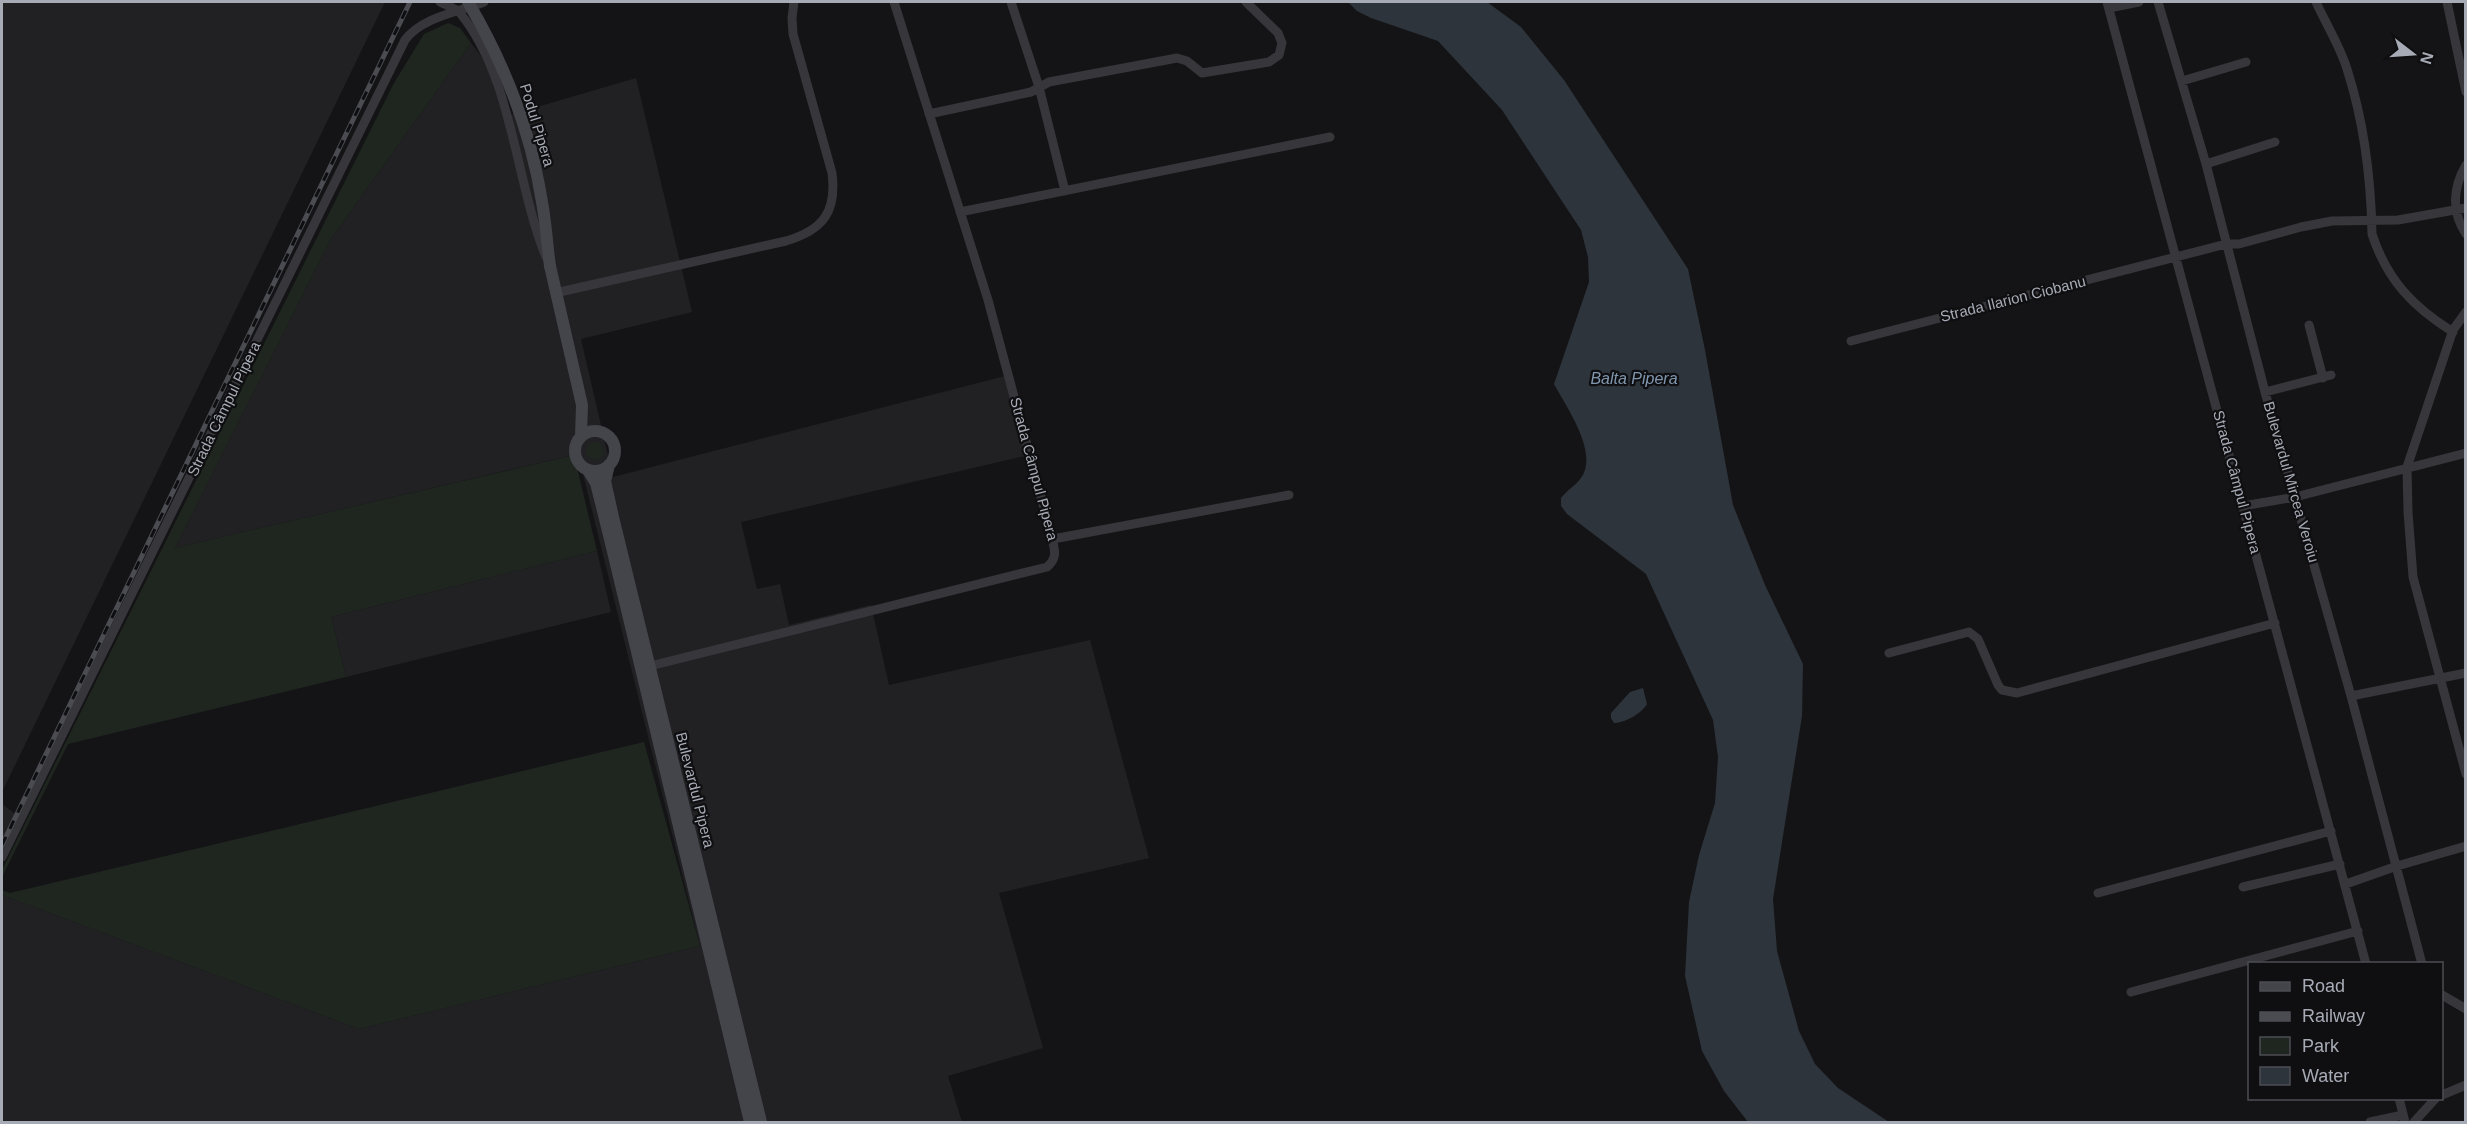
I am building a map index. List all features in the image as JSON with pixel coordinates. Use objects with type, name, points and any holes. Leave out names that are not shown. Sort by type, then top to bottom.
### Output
[{"type":"main road","name":"Podul Pipera","points":[[468,2],[501,65],[521,119],[542,202],[549,266]]},
{"type":"main road","points":[[549,266],[582,405],[596,431],[606,435],[613,444],[614,455],[609,465],[599,470],[588,470],[576,458],[576,447],[581,437],[582,405]]},
{"type":"main road","points":[[581,437],[596,431]]},
{"type":"main road","name":"Bulevardul Pipera","points":[[609,465],[606,481],[761,1122]]},
{"type":"main road","name":"Bulevardul Pipera","points":[[588,470],[597,483],[750,1122]]},
{"type":"street","points":[[440,2],[459,12],[490,65],[513,141],[535,230],[549,266]]},
{"type":"street","name":"Strada Câmpul Pipera","points":[[2,857],[405,40],[410,33],[424,24],[484,2]]},
{"type":"street","points":[[555,293],[786,241],[802,236],[824,219],[831,207],[833,182],[793,34],[794,2]]},
{"type":"street","name":"Strada Câmpul Pipera","points":[[650,666],[1047,567],[1054,562],[1056,555],[1053,539],[988,300],[894,2]]},
{"type":"street","points":[[1011,2],[1038,87],[1065,191]]},
{"type":"street","points":[[929,114],[1032,92],[1049,82],[1177,58],[1187,61],[1202,73],[1269,62],[1279,55],[1282,43],[1278,33],[1246,2]]},
{"type":"street","points":[[2108,5],[2139,2]]},
{"type":"street","name":"Bulevardul Mircea Veroiu","points":[[2158,2],[2206,164],[2265,392],[2351,696],[2422,962]]},
{"type":"street","points":[[2316,2],[2347,67],[2366,145],[2372,234],[2375,245],[2402,292],[2420,309],[2453,332]]},
{"type":"street","points":[[2447,2],[2466,92]]},
{"type":"street","name":"Strada Câmpul Pipera","points":[[2108,5],[2366,962]]},
{"type":"street","points":[[2182,81],[2246,62]]},
{"type":"street","points":[[960,212],[1330,137]]},
{"type":"street","points":[[2206,164],[2275,142]]},
{"type":"street","points":[[2466,165],[2459,176],[2455,193],[2455,210],[2466,234]]},
{"type":"street","name":"Strada Ilarion Ciobanu","points":[[1851,341],[2226,244],[2239,244],[2301,227],[2332,221],[2398,220],[2466,208]]},
{"type":"street","points":[[2466,312],[2453,332],[2408,467],[2408,512],[2413,577],[2438,677],[2466,774]]},
{"type":"street","points":[[2265,392],[2327,376],[2309,325]]},
{"type":"street","points":[[2243,506],[2295,497],[2466,453]]},
{"type":"street","points":[[1053,539],[1289,495]]},
{"type":"street","points":[[1889,653],[1969,632],[1978,639],[1998,686],[2002,690],[2017,693],[2275,623]]},
{"type":"street","points":[[2351,696],[2438,677],[2466,674]]},
{"type":"street","points":[[2098,893],[2331,831]]},
{"type":"street","points":[[2346,884],[2466,846]]},
{"type":"street","points":[[2242,887],[2340,864]]},
{"type":"street","points":[[2131,992],[2358,931]]},
{"type":"street","points":[[2443,996],[2466,1009]]},
{"type":"street","points":[[2443,1095],[2466,1085]]},
{"type":"street","points":[[2370,1122],[2404,1119],[2399,1100]]},
{"type":"street","points":[[2414,1122],[2434,1100]]},
{"type":"shaded area","points":[[2,2],[385,2],[2,792]]},
{"type":"shaded area","points":[[471,43],[490,74],[503,117],[636,78],[692,312],[581,339],[613,477],[1005,376],[1029,455],[741,522],[757,589],[780,584],[789,625],[871,605],[889,685],[1090,640],[1149,858],[999,893],[1043,1048],[948,1076],[962,1122],[2,1122],[2,895],[359,1029],[700,946],[578,454],[175,548],[331,239]]},
{"type":"shaded area","points":[[597,551],[611,612],[346,677],[331,617]]},
{"type":"shaded area","points":[[2,804],[18,816],[2,851]]},
{"type":"green space","points":[[448,23],[460,28],[471,43],[331,239],[175,548],[574,455],[597,551],[331,617],[346,677],[68,744],[2,877],[2,870],[394,83],[424,34]]},
{"type":"green space","points":[[595,442],[601,445],[604,451],[601,457],[595,460],[589,457],[586,451],[589,445]]},
{"type":"green space","points":[[644,742],[700,946],[359,1029],[2,895],[2,890],[10,893]]},
{"type":"water","name":"Balta Pipera","points":[[1348,2],[1487,2],[1521,27],[1564,80],[1688,269],[1733,505],[1765,585],[1803,664],[1802,716],[1773,899],[1777,951],[1799,1031],[1815,1064],[1838,1088],[1889,1122],[1748,1122],[1724,1091],[1702,1051],[1685,976],[1689,902],[1699,855],[1715,803],[1718,757],[1713,720],[1646,574],[1567,514],[1561,506],[1561,498],[1581,478],[1586,468],[1584,444],[1554,384],[1589,282],[1588,257],[1581,230],[1502,110],[1438,41],[1371,18],[1357,11]]},
{"type":"water","points":[[1643,688],[1647,704],[1645,707],[1628,719],[1614,723],[1611,713],[1630,692]]},
{"type":"railway","points":[[2,845],[410,2]]}]
